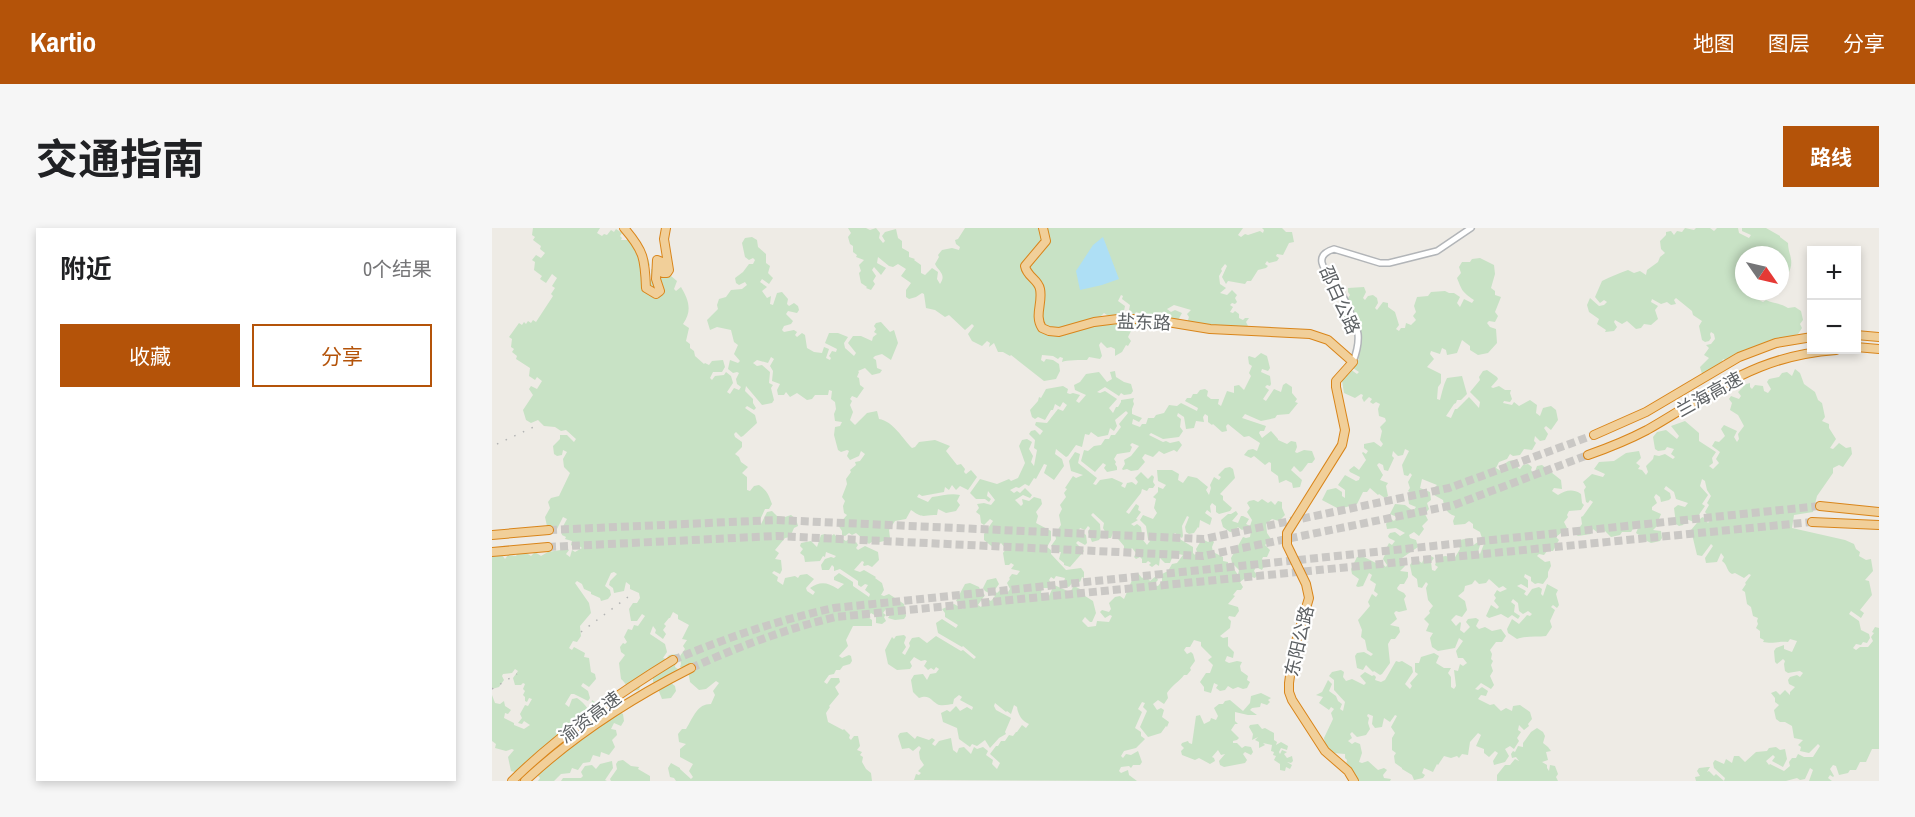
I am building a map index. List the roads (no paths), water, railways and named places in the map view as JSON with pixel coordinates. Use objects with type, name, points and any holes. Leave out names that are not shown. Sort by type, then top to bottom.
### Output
[{"type":"highway","points":[[624,228],[642,254],[646,269],[646,288],[656,294],[660,291],[656,279],[657,260],[662,262],[663,273],[668,273],[669,270],[664,239],[666,228]]},
{"type":"highway","name":"盐东路","points":[[1044,228],[1046,241],[1025,266],[1026,273],[1040,287],[1038,318],[1042,328],[1059,332],[1094,322],[1149,319],[1210,329],[1310,334],[1328,339],[1353,362]]},
{"type":"highway","points":[[1861,335],[1879,337]]},
{"type":"highway","name":"兰海高速","points":[[1594,435],[1646,412],[1739,357],[1776,343],[1807,338]]},
{"type":"highway","points":[[1861,347],[1879,349]]},
{"type":"highway","name":"兰海高速","points":[[1588,455],[1646,431],[1700,398],[1759,368],[1807,353]]},
{"type":"highway","name":"东阳公路","points":[[1353,362],[1336,381],[1345,430],[1342,445],[1289,527],[1287,545],[1306,584],[1310,598],[1294,648],[1289,692],[1325,751],[1348,771],[1354,781]]},
{"type":"highway","points":[[1820,506],[1879,512]]},
{"type":"highway","points":[[1812,522],[1879,525]]},
{"type":"highway","points":[[492,535],[549,530]]},
{"type":"highway","points":[[492,552],[548,547]]},
{"type":"highway","name":"渝资高速","points":[[512,781],[529,764],[597,709],[674,660]]},
{"type":"highway","name":"渝资高速","points":[[525,781],[604,717],[643,692],[691,668]]},
{"type":"street","name":"邵白公路","points":[[1353,362],[1357,350],[1358,334],[1339,289],[1327,276],[1323,267],[1323,256],[1326,251],[1334,249],[1380,263],[1389,263],[1437,251],[1471,228]]},
{"type":"water","points":[[1103,237],[1119,279],[1080,290],[1076,271],[1093,245]]},
{"type":"tunnel","points":[[549,530],[776,520],[1204,539],[1449,488],[1594,435]]},
{"type":"tunnel","points":[[548,547],[776,536],[1203,556],[1454,505],[1588,455]]},
{"type":"tunnel","points":[[673,660],[752,630],[834,608],[1820,506]]},
{"type":"tunnel","points":[[691,668],[762,639],[836,617],[1812,522]]},
{"type":"railway","points":[[497,444],[538,425]]},
{"type":"railway","points":[[581,632],[632,594]]},
{"type":"railway","points":[[492,689],[517,674]]}]
